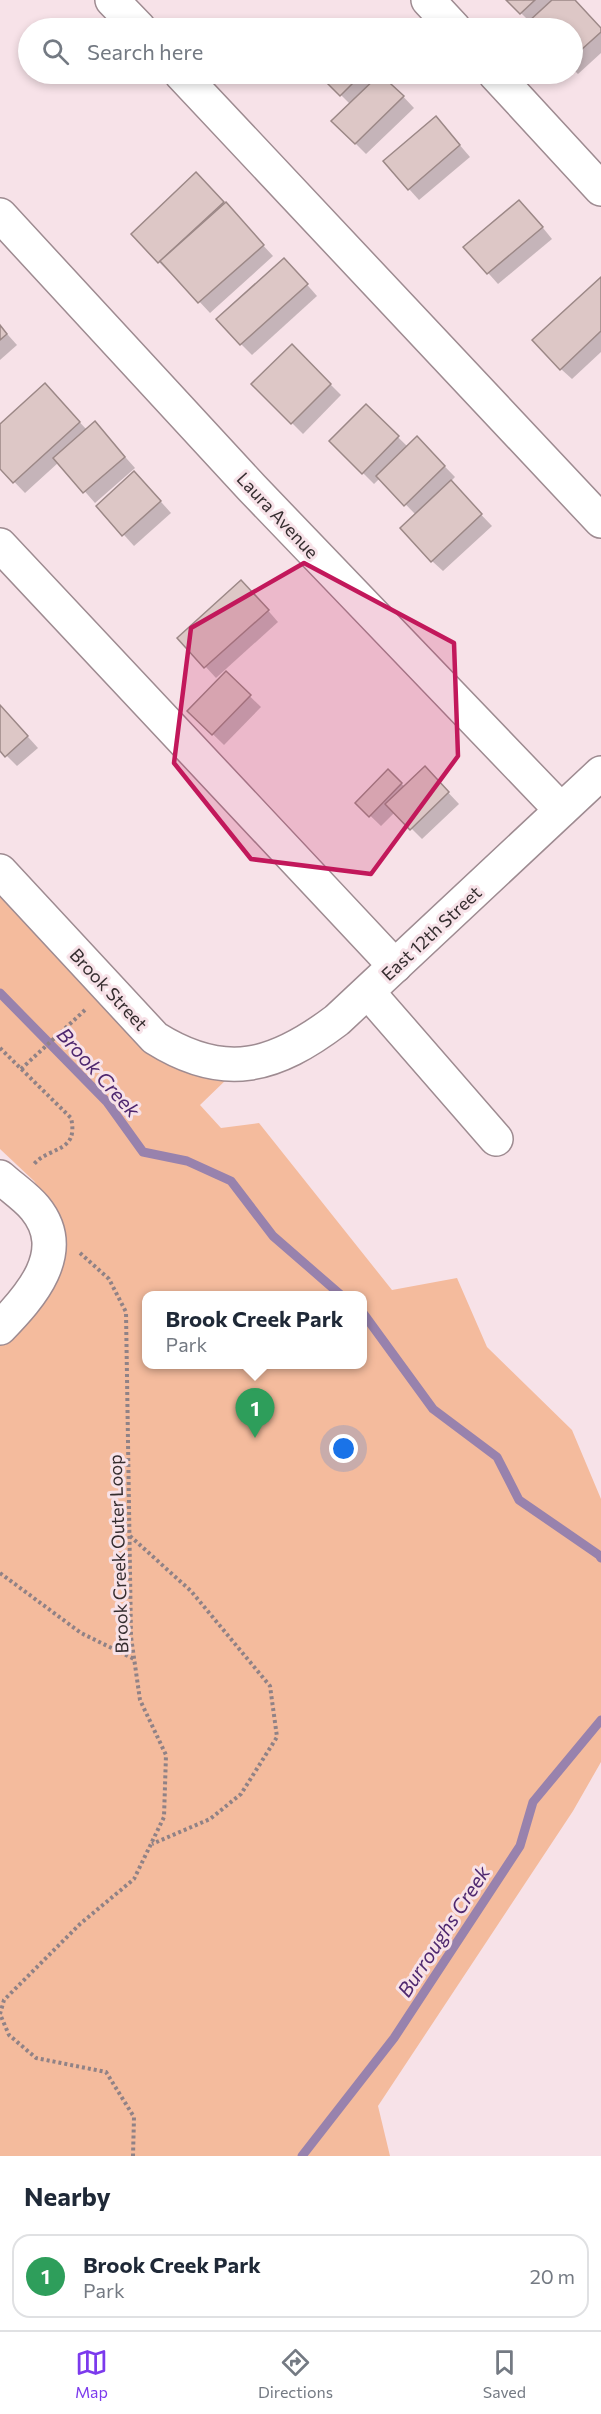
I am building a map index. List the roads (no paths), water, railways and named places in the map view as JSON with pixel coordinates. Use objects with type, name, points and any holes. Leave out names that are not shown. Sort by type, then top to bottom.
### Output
[{"type":"street","points":[[112,0],[129,18]]},
{"type":"street","points":[[428,0],[445,18]]},
{"type":"street","points":[[190,84],[601,520]]},
{"type":"street","points":[[504,84],[601,189]]},
{"type":"street","name":"Laura Avenue","points":[[0,215],[252,488],[443,690],[561,810]]},
{"type":"street","points":[[0,544],[396,966]]},
{"type":"street","name":"East 12th Street","points":[[243,1064],[269,1059],[291,1051],[319,1033],[368,992],[601,773]]},
{"type":"street","name":"Brook Street","points":[[0,871],[155,1038],[175,1051],[195,1058],[219,1063],[243,1064]]},
{"type":"street","points":[[368,992],[496,1139]]},
{"type":"street","points":[[0,1328],[30,1296],[46,1268],[49,1233],[36,1208],[6,1183]]},
{"type":"waterway","name":"Brook Creek","points":[[0,993],[107,1102],[143,1152],[187,1161],[231,1181],[273,1236],[336,1291]]},
{"type":"waterway","name":"Brook Creek","points":[[367,1318],[433,1409],[497,1457],[519,1500],[601,1558]]},
{"type":"waterway","name":"Burroughs Creek","points":[[302,2156],[394,2038],[520,1846],[533,1802],[601,1720]]},
{"type":"place","name":"Brook Creek Park","points":[[255,1438]]}]
